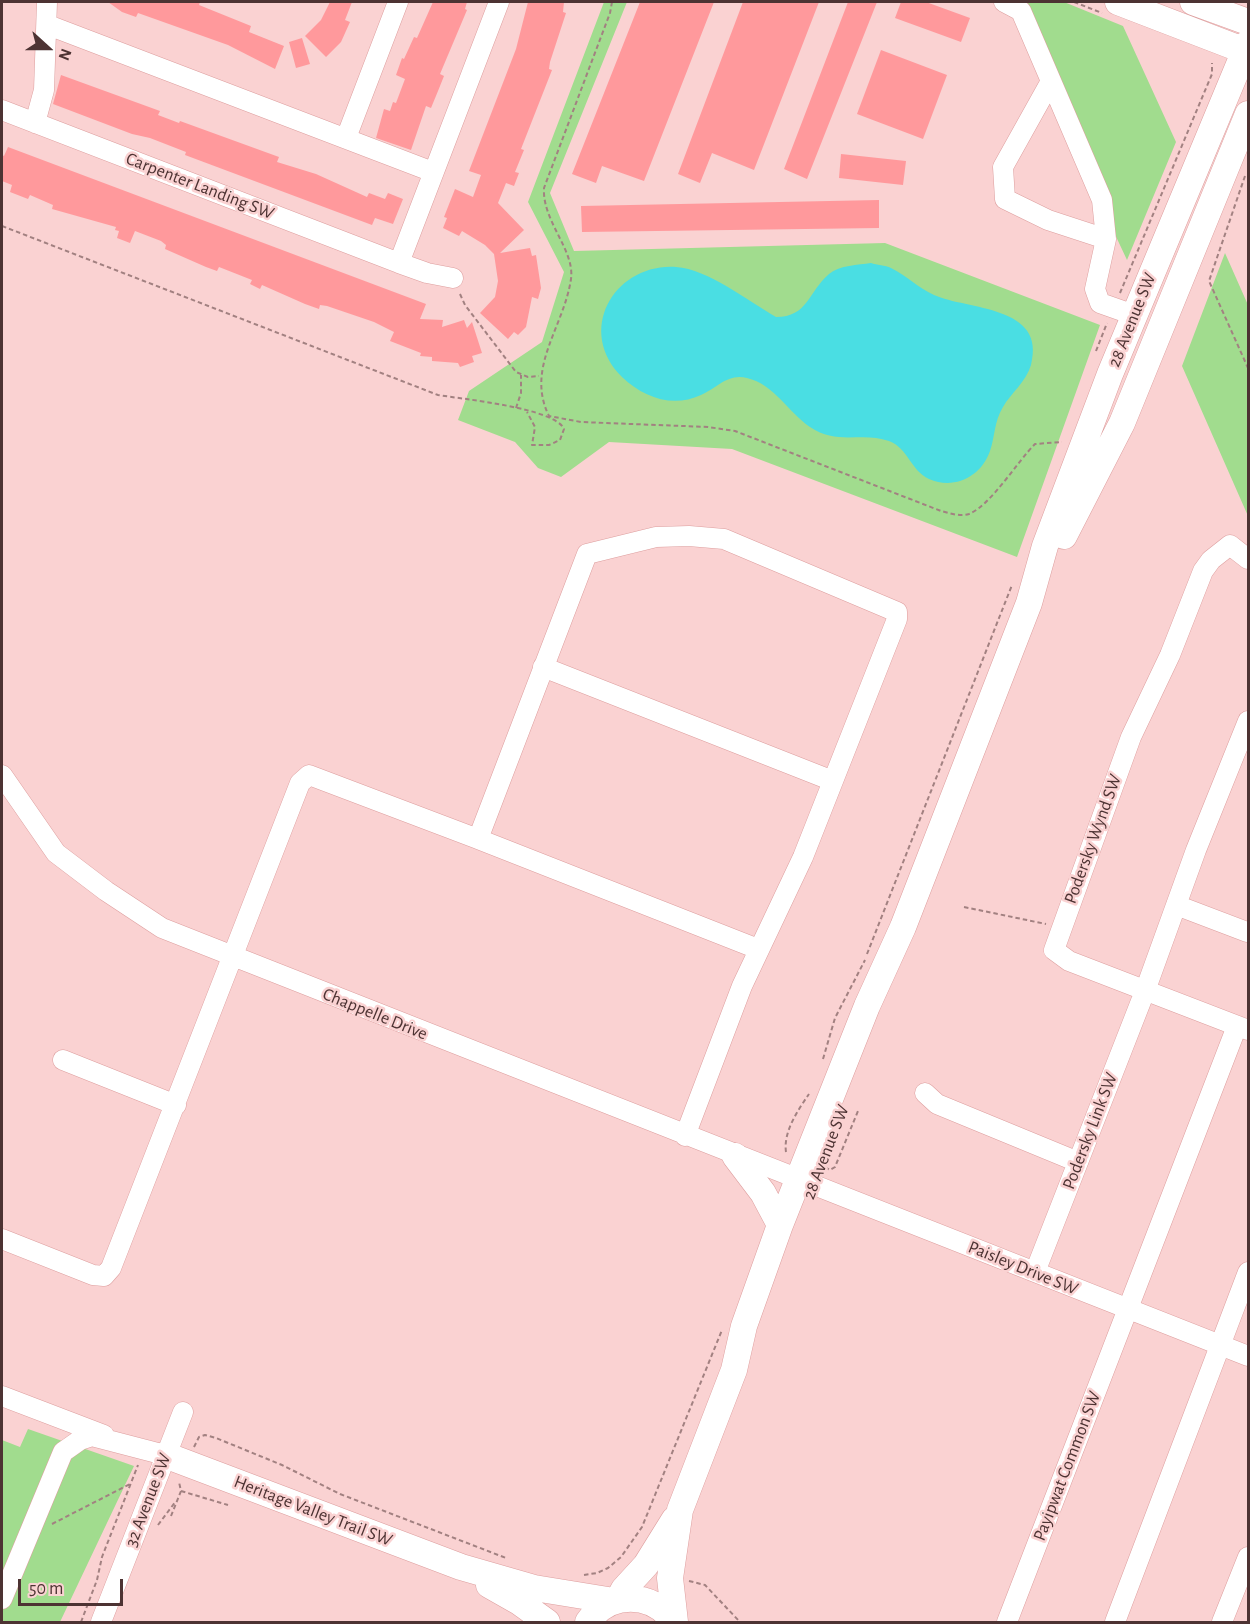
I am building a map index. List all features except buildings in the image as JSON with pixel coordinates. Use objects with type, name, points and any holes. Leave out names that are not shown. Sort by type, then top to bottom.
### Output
[{"type":"main road","points":[[1118,2],[1247,49]]},
{"type":"main road","points":[[1193,2],[1248,22]]},
{"type":"main road","name":"28 Avenue SW","points":[[734,1370],[763,1317],[814,1178],[867,1006],[903,927],[1029,603],[1049,536],[1126,307],[1247,49]]},
{"type":"main road","name":"28 Avenue SW","points":[[1029,603],[1122,423],[1248,114]]},
{"type":"main road","points":[[735,1156],[764,1193],[780,1225]]},
{"type":"main road","name":"28 Avenue SW","points":[[674,1623],[671,1564],[681,1510],[734,1370],[744,1326],[780,1225],[814,1178]]},
{"type":"main road","name":"Heritage Valley Trail SW","points":[[155,1452],[461,1567],[534,1588],[616,1600],[646,1600],[658,1606],[674,1623]]},
{"type":"main road","name":"28 Avenue SW","points":[[588,1623],[600,1609],[616,1600],[646,1565],[681,1510]]},
{"type":"main road","name":"Heritage Valley Trail SW","points":[[461,1567],[519,1602],[547,1623]]},
{"type":"street","points":[[34,123],[44,90],[47,2]]},
{"type":"street","points":[[346,138],[398,2]]},
{"type":"street","points":[[399,263],[498,2]]},
{"type":"street","points":[[1004,2],[1021,11],[1102,200],[1106,239],[1095,289],[1100,303],[1126,307]]},
{"type":"street","points":[[48,25],[433,172]]},
{"type":"street","points":[[1051,81],[1004,167],[1005,199],[1048,220],[1106,239]]},
{"type":"street","name":"Carpenter Landing SW","points":[[2,110],[399,263],[427,273],[453,278]]},
{"type":"street","points":[[478,839],[587,554],[656,537],[689,536],[724,539],[897,612],[897,619],[800,865],[758,949],[685,1136]]},
{"type":"street","name":"Podersky Wynd SW","points":[[1244,1024],[1145,991],[1060,956],[1054,950],[1060,927],[1131,737],[1170,655],[1197,584],[1211,560],[1230,545],[1248,559]]},
{"type":"street","points":[[543,667],[833,781]]},
{"type":"street","name":"Podersky Link SW","points":[[1035,1272],[1248,721]]},
{"type":"street","name":"Chappelle Drive","points":[[2,775],[56,852],[106,891],[162,928],[735,1156],[814,1178]]},
{"type":"street","points":[[2,1239],[93,1275],[104,1276],[111,1268],[234,958],[300,783],[309,775],[758,949]]},
{"type":"street","points":[[1176,905],[1248,931]]},
{"type":"street","name":"Payipwat Common SW","points":[[1007,1623],[1129,1310],[1133,1290],[1244,1024]]},
{"type":"street","points":[[63,1060],[176,1105]]},
{"type":"street","points":[[925,1093],[936,1104],[1078,1162]]},
{"type":"street","name":"Paisley Drive SW","points":[[814,1178],[1035,1272],[1248,1356]]},
{"type":"street","points":[[1114,1623],[1248,1272]]},
{"type":"street","points":[[2,1396],[121,1442]]},
{"type":"street","name":"32 Avenue SW","points":[[101,1623],[155,1452],[183,1412]]},
{"type":"street","points":[[2,1599],[63,1452],[80,1440],[92,1436],[155,1452]]},
{"type":"street","points":[[1222,1623],[1248,1557]]},
{"type":"path","points":[[526,412],[536,427],[532,445],[539,447],[556,442],[563,434],[562,425],[549,416],[542,398],[540,376],[571,278],[568,259],[547,215],[544,188],[610,14],[612,2]]},
{"type":"path","points":[[1126,307],[1212,74],[1212,63]]},
{"type":"path","points":[[1245,173],[1209,281],[1248,368]]},
{"type":"path","points":[[2,226],[438,395],[599,423],[728,429],[750,435],[941,511],[962,515],[970,513],[986,501],[1035,444],[1063,442]]},
{"type":"path","points":[[453,278],[465,305],[521,375],[521,393],[516,408]]},
{"type":"path","points":[[1096,354],[1108,321]]},
{"type":"path","points":[[521,375],[540,376]]},
{"type":"path","points":[[822,1068],[835,1018],[875,937],[1014,578]]},
{"type":"path","points":[[964,907],[1060,927]]},
{"type":"path","points":[[786,1152],[785,1144],[794,1118],[812,1090]]},
{"type":"path","points":[[814,1178],[835,1167],[858,1111]]},
{"type":"path","points":[[577,1575],[597,1574],[608,1568],[621,1557],[642,1527],[725,1321]]},
{"type":"path","points":[[199,1437],[205,1435],[216,1438],[282,1465],[340,1494],[510,1560]]},
{"type":"path","points":[[81,1623],[97,1580],[102,1557],[130,1484],[155,1452]]},
{"type":"path","points":[[28,1534],[63,1520],[130,1484]]},
{"type":"path","points":[[178,1485],[181,1491],[228,1505]]},
{"type":"path","points":[[171,1516],[181,1491]]},
{"type":"path","points":[[158,1526],[178,1499]]},
{"type":"path","points":[[680,1579],[705,1585],[740,1623]]},
{"type":"green space","points":[[604,2],[627,2],[550,193],[574,251],[885,243],[1100,325],[1017,557],[732,449],[609,442],[561,477],[538,468],[515,442],[458,420],[469,391],[542,342],[564,272],[528,202]]},
{"type":"green space","points":[[1006,2],[1064,2],[1123,26],[1176,142],[1127,260]]},
{"type":"green space","points":[[1225,253],[1248,305],[1248,516],[1182,366]]},
{"type":"green space","points":[[28,1429],[134,1466],[60,1622],[2,1622],[2,1440],[20,1447]]},
{"type":"water","points":[[871,263],[891,268],[934,295],[1001,313],[1016,320],[1027,331],[1033,345],[1029,371],[1000,413],[986,460],[966,479],[948,483],[929,479],[918,471],[901,449],[889,441],[869,437],[830,436],[820,433],[802,421],[773,392],[757,381],[740,377],[728,379],[701,395],[680,401],[670,401],[649,395],[631,384],[622,377],[608,359],[602,339],[602,320],[608,303],[620,288],[635,276],[654,269],[676,267],[701,273],[776,317],[795,313],[833,271]]}]
